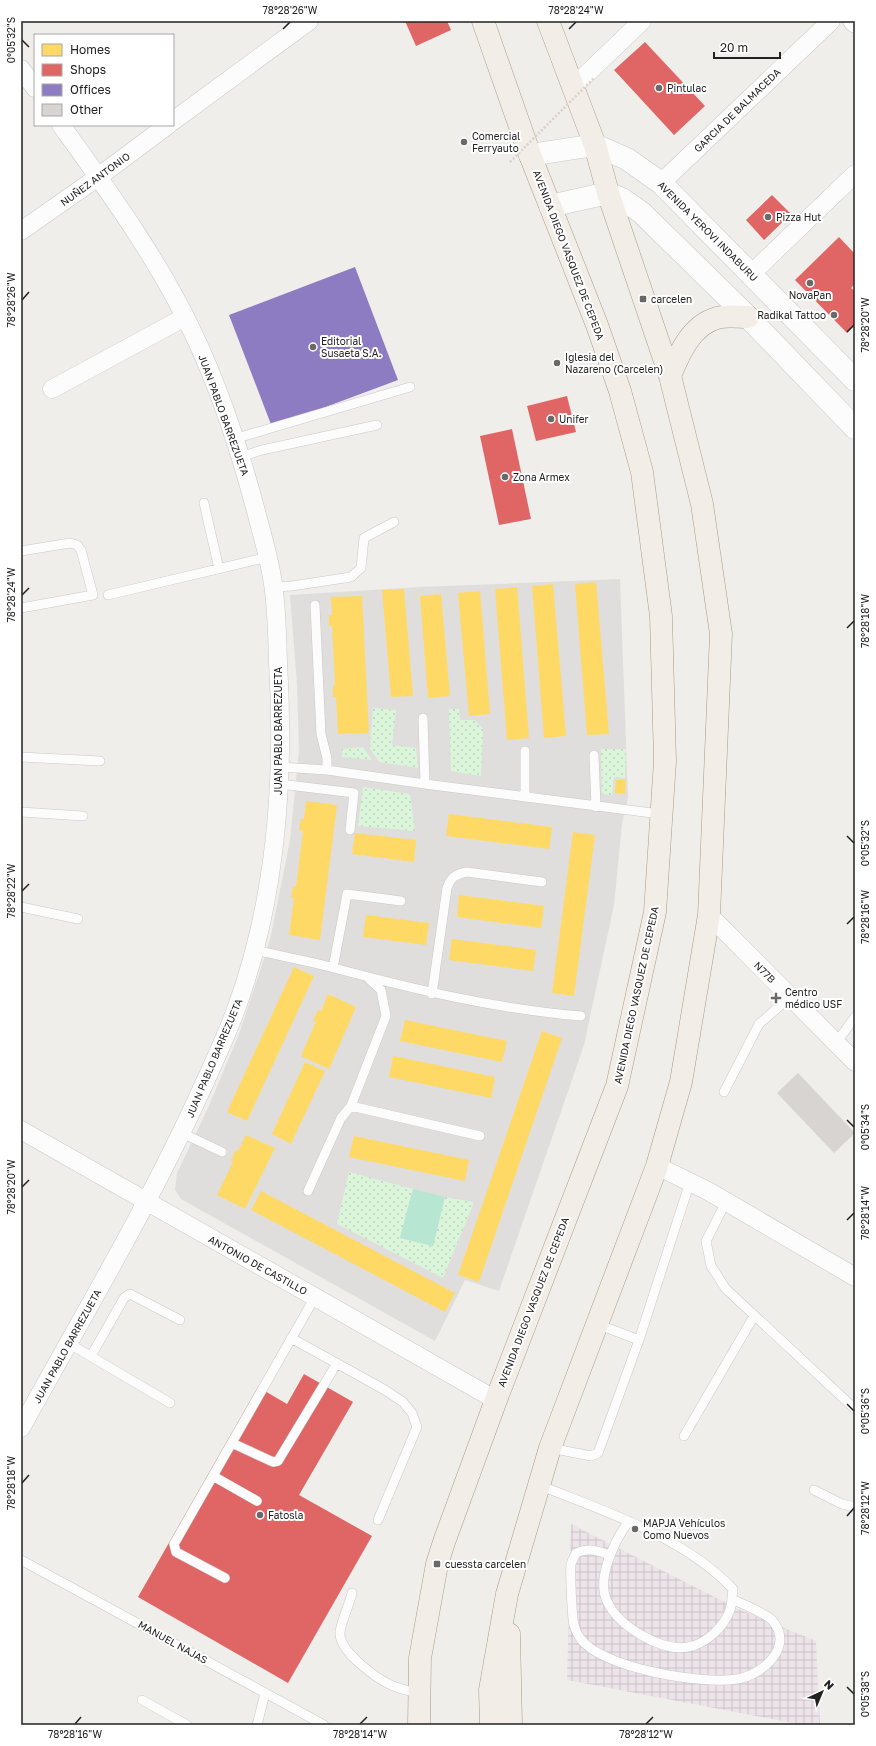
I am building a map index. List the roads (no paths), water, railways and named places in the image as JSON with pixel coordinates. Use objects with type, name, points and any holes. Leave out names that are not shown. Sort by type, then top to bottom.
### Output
[{"type":"main road","name":"AVENIDA DIEGO VASQUEZ DE CEPEDA","points":[[419,1725],[420,1658],[437,1564],[496,1400],[617,1086],[655,912],[660,814],[665,761],[661,616],[642,472],[620,391],[597,325],[530,155],[484,21]]},
{"type":"main road","points":[[491,1725],[490,1690],[507,1594],[539,1485],[550,1448],[596,1323],[657,1166],[681,1082],[710,915],[721,634],[702,504],[670,376],[608,194],[595,145],[548,21]]},
{"type":"main road","points":[[670,376],[681,349],[697,329],[717,318],[748,317]]},
{"type":"main road","points":[[507,1594],[511,1659],[511,1725]]},
{"type":"street","points":[[174,121],[308,21]]},
{"type":"street","points":[[573,87],[642,21]]},
{"type":"street","name":"GARCIA DE BALMACEDA","points":[[661,183],[831,21]]},
{"type":"street","points":[[852,21],[855,24]]},
{"type":"street","points":[[21,68],[34,87]]},
{"type":"street","name":"JUAN PABLO BARREZUETA","points":[[21,1428],[146,1202],[182,1133],[236,1011],[254,950],[267,897],[276,837],[280,775],[280,687],[274,587],[268,557],[234,438],[213,379],[184,317],[164,279],[98,178],[62,126]]},
{"type":"street","name":"NUÑEZ ANTONIO","points":[[21,231],[98,178],[167,126]]},
{"type":"street","points":[[530,155],[595,145]]},
{"type":"street","name":"AVENIDA YEROVI INDABURU","points":[[595,145],[627,159],[661,183],[855,380]]},
{"type":"street","points":[[751,274],[855,174]]},
{"type":"street","points":[[550,206],[608,194],[622,199],[642,213],[748,317],[855,428]]},
{"type":"street","points":[[52,389],[184,317]]},
{"type":"street","name":"N77B","points":[[710,915],[855,1062]]},
{"type":"street","name":"ANTONIO DE CASTILLO","points":[[21,1130],[496,1400]]},
{"type":"street","points":[[657,1166],[726,1202],[855,1277]]},
{"type":"lane","points":[[234,438],[410,387]]},
{"type":"lane","points":[[240,457],[262,450],[377,425]]},
{"type":"lane","points":[[204,503],[219,569]]},
{"type":"lane","points":[[274,587],[292,586],[351,577],[361,568],[364,538],[394,522]]},
{"type":"lane","points":[[21,551],[70,543],[77,545],[81,550],[93,595],[21,608]]},
{"type":"lane","points":[[108,595],[268,557]]},
{"type":"lane","points":[[315,605],[321,734],[327,758],[327,770]]},
{"type":"lane","points":[[422,718],[425,784]]},
{"type":"lane","points":[[525,751],[525,797]]},
{"type":"lane","points":[[594,755],[596,807]]},
{"type":"lane","points":[[21,757],[100,761]]},
{"type":"lane","points":[[280,775],[327,770],[596,807],[660,814]]},
{"type":"lane","points":[[280,775],[354,793],[350,830]]},
{"type":"lane","points":[[21,812],[83,816]]},
{"type":"lane","points":[[432,994],[447,888],[450,879],[457,874],[467,872],[542,882]]},
{"type":"lane","points":[[333,968],[347,894],[400,901]]},
{"type":"lane","points":[[21,907],[78,919]]},
{"type":"lane","points":[[254,950],[333,968],[432,994],[536,1012],[581,1016]]},
{"type":"lane","points":[[308,1191],[341,1118],[351,1106],[386,1016],[380,990],[368,977]]},
{"type":"lane","points":[[724,1092],[759,1024],[790,997]]},
{"type":"lane","points":[[836,1043],[855,1017]]},
{"type":"lane","points":[[351,1106],[480,1136]]},
{"type":"lane","points":[[182,1133],[222,1152]]},
{"type":"lane","points":[[550,1448],[591,1456],[598,1453],[639,1340],[690,1182]]},
{"type":"lane","points":[[726,1202],[706,1241],[711,1266],[726,1289],[855,1409]]},
{"type":"lane","points":[[91,1356],[124,1298],[130,1294],[180,1320]]},
{"type":"lane","points":[[225,1578],[176,1552],[174,1544],[291,1338],[316,1297]]},
{"type":"lane","points":[[684,1436],[754,1316]]},
{"type":"lane","points":[[596,1323],[639,1340]]},
{"type":"lane","points":[[291,1338],[385,1390],[403,1402],[412,1413],[417,1427],[378,1520]]},
{"type":"lane","points":[[68,1343],[170,1403]]},
{"type":"lane","points":[[232,1443],[273,1462],[278,1462],[337,1363]]},
{"type":"lane","points":[[213,1476],[257,1501]]},
{"type":"lane","points":[[539,1485],[628,1522],[688,1553],[713,1569],[733,1589],[730,1610],[717,1631],[707,1639],[688,1647],[668,1646],[631,1630],[616,1616],[606,1600],[604,1584],[610,1555],[619,1535],[628,1522]]},
{"type":"lane","points":[[814,1490],[849,1507],[855,1507]]},
{"type":"lane","points":[[610,1555],[584,1549],[576,1553],[571,1565],[574,1625],[581,1639],[590,1648],[608,1659],[668,1676],[705,1680],[737,1679],[757,1672],[772,1660],[778,1651],[780,1631],[771,1619],[732,1600]]},
{"type":"lane","name":"MANUEL NAJAS","points":[[21,1560],[324,1725]]},
{"type":"lane","points":[[352,1593],[340,1633],[342,1643],[353,1657],[370,1673],[392,1685],[420,1694]]},
{"type":"lane","points":[[257,1725],[265,1693]]},
{"type":"lane","points":[[142,1700],[187,1725]]},
{"type":"place","name":"Pintulac","points":[[659,88]]},
{"type":"place","name":"Comercial Ferryauto","points":[[464,142]]},
{"type":"place","name":"Pizza Hut","points":[[768,217]]},
{"type":"place","name":"NovaPan","points":[[810,283]]},
{"type":"place","name":"carcelen","points":[[643,299]]},
{"type":"place","name":"Radikal Tattoo","points":[[834,315]]},
{"type":"place","name":"Editorial Susaeta S.A.","points":[[313,347]]},
{"type":"place","name":"Iglesia del Nazareno (Carcelen)","points":[[557,363]]},
{"type":"place","name":"Unifer","points":[[551,419]]},
{"type":"place","name":"Zona Armex","points":[[505,477]]},
{"type":"place","name":"Centro médico USF","points":[[776,998]]},
{"type":"place","name":"Fatosla","points":[[260,1515]]},
{"type":"place","name":"MAPJA Vehículos Como Nuevos","points":[[635,1529]]},
{"type":"place","name":"cuessta carcelen","points":[[437,1564]]}]
